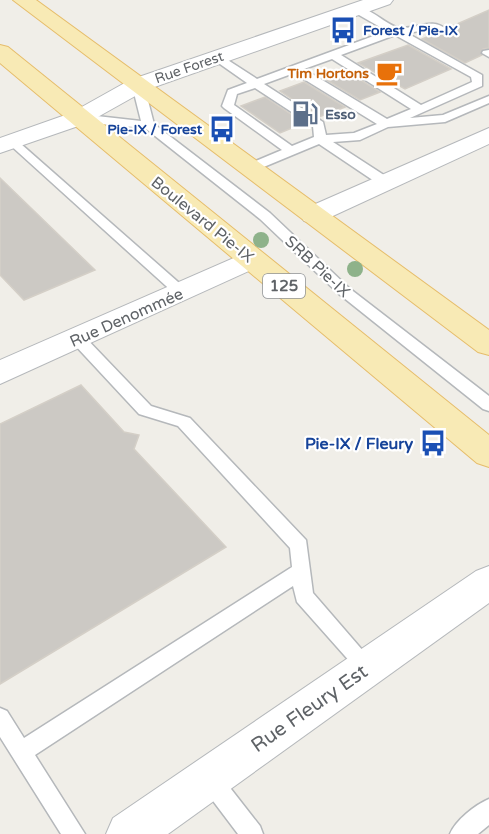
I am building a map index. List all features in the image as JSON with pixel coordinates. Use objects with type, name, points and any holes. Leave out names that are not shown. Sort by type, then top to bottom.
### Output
[{"type":"main road","points":[[23,0],[489,345]]},
{"type":"main road","name":"Boulevard Pie-IX","points":[[0,52],[489,454]]},
{"type":"street","name":"Rue Forest","points":[[7,143],[79,118],[138,85],[383,0]]},
{"type":"street","points":[[313,215],[489,135]]},
{"type":"street","name":"Rue Denommée","points":[[0,374],[252,259]]},
{"type":"street","name":"Rue Fleury Est","points":[[129,834],[489,582]]},
{"type":"lane","points":[[250,168],[320,140],[356,137],[476,87],[479,81],[477,77],[356,9]]},
{"type":"lane","points":[[291,151],[228,106],[232,92],[396,31],[434,26],[442,30]]},
{"type":"lane","points":[[332,54],[421,110]]},
{"type":"lane","points":[[216,57],[319,125],[320,140]]},
{"type":"lane","points":[[294,68],[386,124],[445,118],[489,99]]},
{"type":"lane","points":[[477,77],[489,72]]},
{"type":"lane","points":[[79,118],[148,125],[138,85]]},
{"type":"lane","name":"SRB Pie-IX","points":[[148,125],[265,216],[344,291],[489,405]]},
{"type":"lane","points":[[320,140],[385,182]]},
{"type":"lane","points":[[7,143],[181,292]]},
{"type":"lane","points":[[78,338],[145,410],[184,422],[298,545],[304,596],[367,667]]},
{"type":"lane","points":[[21,752],[301,571]]},
{"type":"lane","points":[[0,718],[74,834]]},
{"type":"lane","points":[[209,778],[252,834]]},
{"type":"lane","points":[[461,834],[489,810]]},
{"type":"building","points":[[489,10],[489,48],[483,49],[482,55],[465,63],[422,39],[436,33],[443,35],[449,31],[448,28]]},
{"type":"building","points":[[408,45],[451,69],[405,89],[358,63]]},
{"type":"building","points":[[342,68],[380,92],[360,100],[320,76]]},
{"type":"building","points":[[304,82],[345,107],[319,117],[280,91]]},
{"type":"building","points":[[265,97],[304,123],[280,133],[241,106]]},
{"type":"building","points":[[0,178],[95,270],[24,300],[0,275]]},
{"type":"building","points":[[81,385],[124,432],[139,435],[134,449],[226,547],[0,684],[0,424]]},
{"type":"place","name":"Forest / Pie-IX","points":[[343,30]]},
{"type":"place","name":"Tim Hortons","points":[[389,73]]},
{"type":"place","name":"Esso","points":[[305,114]]},
{"type":"place","name":"Pie-IX / Forest","points":[[222,129]]},
{"type":"place","name":"Pie-IX / Fleury","points":[[433,443]]}]
